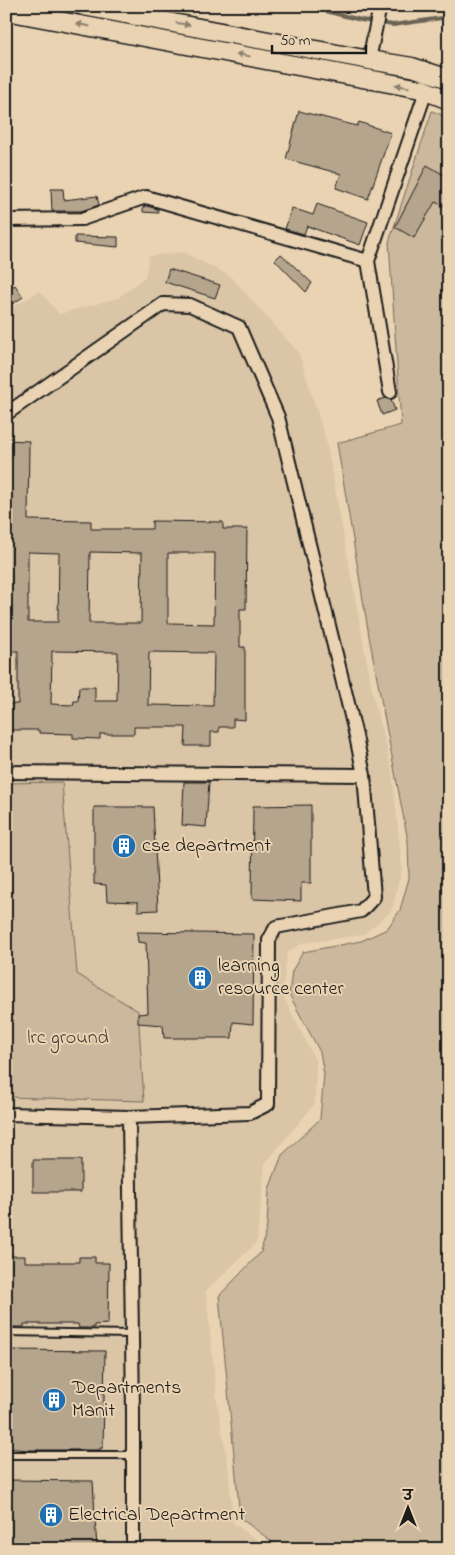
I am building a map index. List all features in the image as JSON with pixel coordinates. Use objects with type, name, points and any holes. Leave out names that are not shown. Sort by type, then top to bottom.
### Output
[{"type":"main road","points":[[83,6],[412,67],[449,79]]},
{"type":"main road","points":[[6,11],[392,84],[426,91],[449,100]]},
{"type":"street","points":[[369,60],[380,6]]},
{"type":"street","points":[[390,392],[368,261],[426,91]]},
{"type":"street","points":[[6,220],[82,220],[146,197],[368,261]]},
{"type":"street","points":[[6,414],[163,304],[190,305],[239,327],[278,417],[356,736],[364,776],[374,897],[361,911],[276,927],[269,940],[268,1104],[250,1113],[128,1118],[6,1114]]},
{"type":"street","points":[[6,772],[364,776]]},
{"type":"street","points":[[128,1118],[133,1549]]},
{"type":"lane","points":[[6,1332],[132,1334]]},
{"type":"lane","points":[[6,1455],[133,1455]]},
{"type":"shaded area","points":[[183,252],[230,276],[299,353],[326,440],[373,695],[392,770],[402,868],[392,910],[363,935],[302,943],[287,953],[282,994],[316,1062],[315,1103],[265,1164],[257,1242],[206,1291],[217,1402],[228,1464],[233,1523],[269,1549],[6,1549],[6,311],[40,291],[59,314],[118,298],[145,277],[149,256]]},
{"type":"green space","points":[[432,111],[449,118],[449,1549],[282,1549],[240,1518],[219,1296],[261,1252],[267,1226],[269,1189],[282,1155],[320,1119],[324,1074],[320,1052],[289,994],[292,971],[303,952],[361,941],[387,929],[400,910],[409,878],[408,841],[369,636],[337,443],[401,425],[389,242]]},
{"type":"green space","name":"lrc ground","points":[[62,782],[77,974],[138,1011],[144,1101],[6,1097],[6,783]]},
{"type":"building","points":[[299,111],[357,126],[359,122],[391,133],[368,199],[336,188],[341,174],[286,159]]},
{"type":"building","points":[[427,165],[449,178],[449,208],[435,202],[414,238],[395,227]]},
{"type":"building","points":[[51,189],[63,189],[64,200],[97,196],[99,205],[81,211],[52,211]]},
{"type":"building","points":[[317,204],[368,222],[360,245],[307,226],[304,234],[285,229],[292,208],[313,215]]},
{"type":"building","points":[[143,207],[158,209],[158,213],[143,212]]},
{"type":"building","points":[[75,236],[118,237],[118,247],[75,243]]},
{"type":"building","points":[[281,254],[312,283],[306,292],[275,260]]},
{"type":"building","points":[[169,269],[220,285],[215,298],[165,282]]},
{"type":"building","points":[[15,285],[23,297],[6,308],[6,290]]},
{"type":"building","points":[[385,398],[391,400],[395,410],[382,415],[377,401]]},
{"type":"building","points":[[6,440],[29,441],[28,520],[91,521],[91,529],[152,529],[152,521],[223,522],[223,529],[247,529],[246,609],[240,609],[240,647],[245,647],[245,720],[233,719],[233,727],[219,727],[219,732],[211,732],[211,746],[185,746],[186,727],[134,727],[134,734],[100,734],[100,739],[73,738],[73,734],[39,733],[39,730],[6,730],[6,704],[18,704],[18,651],[6,651]],"holes":[[[28,552],[59,553],[58,622],[28,622]],[[90,552],[142,553],[141,623],[89,623]],[[168,553],[215,553],[214,624],[168,623]],[[52,651],[118,652],[117,701],[95,701],[95,687],[79,687],[78,701],[74,701],[73,705],[51,704]],[[149,652],[214,653],[213,706],[148,705]]]},
{"type":"building","points":[[184,782],[209,782],[206,827],[182,825]]},
{"type":"building","name":"cse department","points":[[311,805],[311,883],[301,883],[301,901],[252,899],[253,806]]},
{"type":"building","name":"cse department","points":[[94,807],[153,807],[158,910],[138,911],[138,902],[107,901],[106,885],[94,884]]},
{"type":"building","name":"learning resource center","points":[[137,932],[254,934],[253,1024],[233,1022],[232,1038],[164,1038],[163,1025],[138,1023],[138,1014],[148,1013],[146,943],[138,942]]},
{"type":"building","points":[[33,1160],[81,1160],[81,1192],[33,1192]]},
{"type":"building","points":[[8,1256],[25,1256],[25,1262],[79,1262],[79,1257],[95,1257],[95,1263],[109,1263],[108,1324],[94,1325],[94,1328],[79,1328],[78,1324],[24,1324],[24,1327],[8,1327],[8,1324],[6,1324],[6,1262],[8,1262]]},
{"type":"building","name":"Departments Manit","points":[[6,1350],[105,1351],[103,1448],[100,1448],[100,1450],[29,1450],[6,1448]]},
{"type":"building","name":"Electrical Department","points":[[6,1480],[93,1481],[97,1549],[6,1549]]},
{"type":"waterway","points":[[305,6],[361,20],[393,25],[449,17]]},
{"type":"place","name":"cse department","points":[[124,846]]},
{"type":"place","name":"learning resource center","points":[[200,978]]},
{"type":"place","name":"Departments Manit","points":[[54,1400]]},
{"type":"place","name":"Electrical Department","points":[[51,1515]]}]
